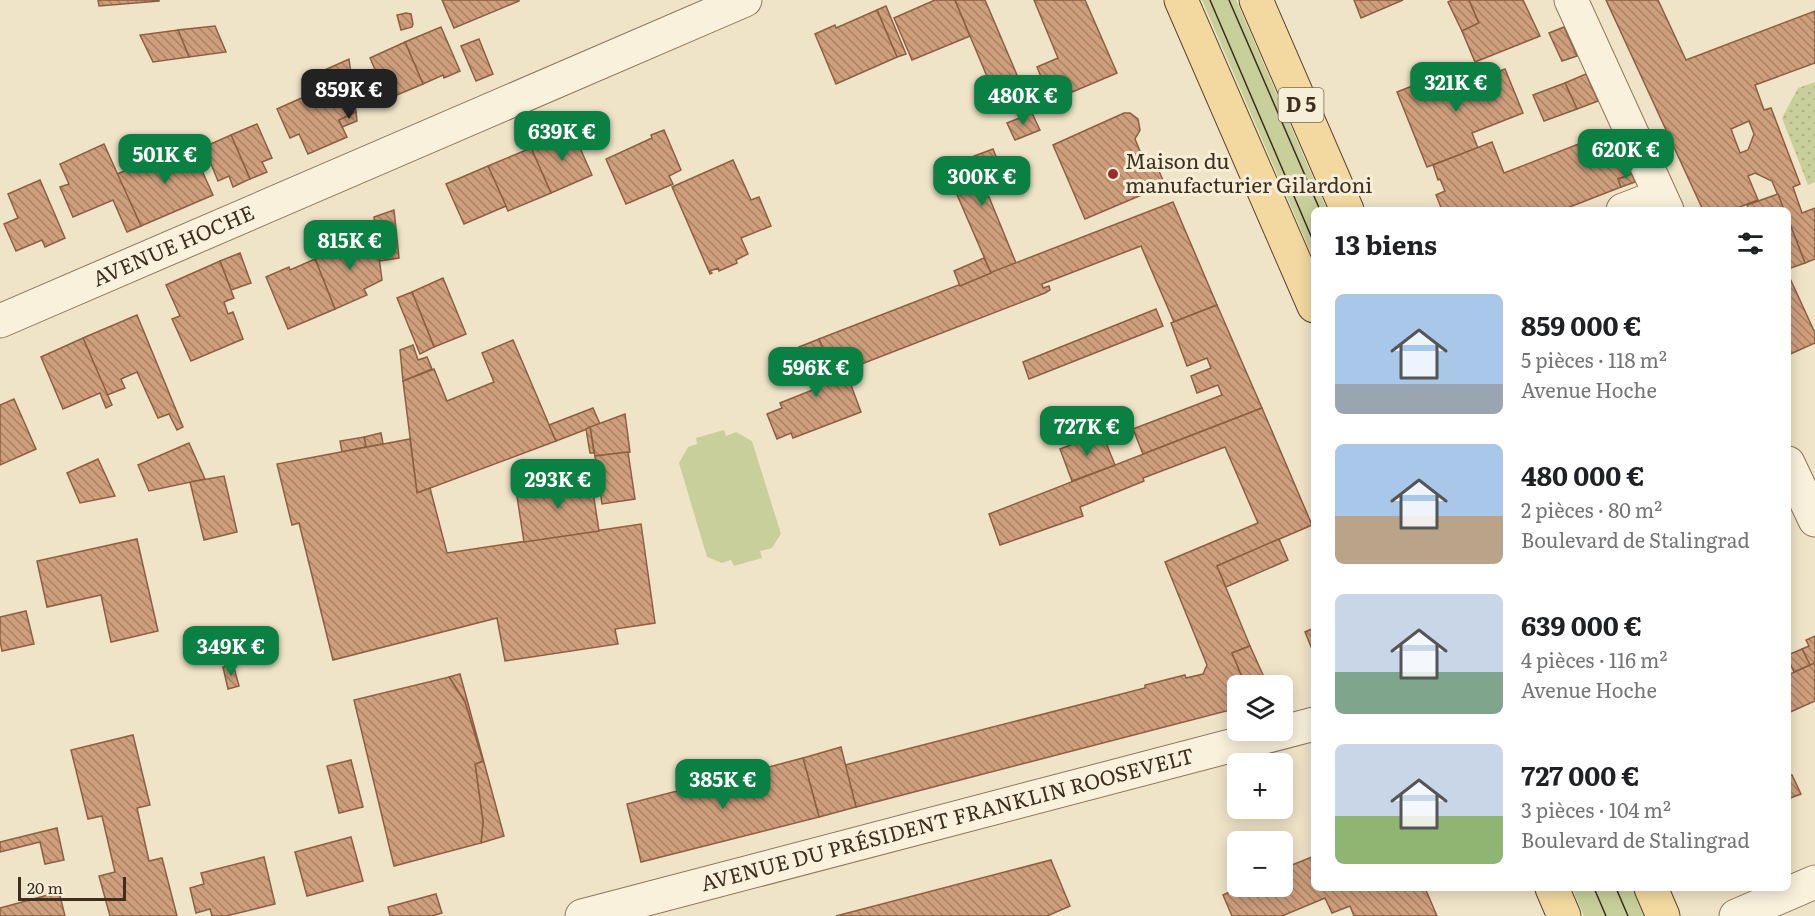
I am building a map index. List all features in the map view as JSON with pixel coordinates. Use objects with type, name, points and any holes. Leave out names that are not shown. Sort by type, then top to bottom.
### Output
[{"type":"main road","points":[[1181,0],[1311,299]]},
{"type":"main road","name":"D 5","points":[[1256,0],[1346,207]]},
{"type":"main road","points":[[1553,891],[1564,916]]},
{"type":"main road","points":[[1652,891],[1663,916]]},
{"type":"street","name":"AVENUE HOCHE","points":[[0,321],[745,0]]},
{"type":"street","points":[[1571,0],[1663,203],[1640,207]]},
{"type":"street","points":[[1791,470],[1806,503]]},
{"type":"street","name":"AVENUE DU PRÉSIDENT FRANKLIN ROOSEVELT","points":[[582,916],[1311,725]]},
{"type":"street","points":[[1736,916],[1815,882]]},
{"type":"green space","points":[[1202,0],[1236,0],[1326,207],[1311,207],[1311,253]]},
{"type":"green space","points":[[1815,82],[1815,182],[1808,185],[1782,118],[1798,88]]},
{"type":"green space","points":[[724,430],[726,436],[736,432],[752,441],[781,534],[772,548],[760,551],[762,558],[734,566],[731,560],[722,563],[707,557],[679,463],[688,447],[697,444],[696,438]]},
{"type":"green space","points":[[1573,891],[1635,891],[1646,916],[1584,916]]},
{"type":"building","points":[[98,0],[159,0],[159,1],[99,6]]},
{"type":"building","points":[[442,0],[519,0],[519,1],[454,28]]},
{"type":"building","points":[[935,0],[955,0],[970,36],[912,60],[894,18]]},
{"type":"building","points":[[955,0],[985,0],[1017,75],[991,86]]},
{"type":"building","points":[[1034,0],[1085,0],[1117,73],[1051,101],[1037,67],[1058,58]]},
{"type":"building","points":[[1354,0],[1403,0],[1361,18]]},
{"type":"building","points":[[1469,0],[1479,23],[1462,31],[1448,2]]},
{"type":"building","points":[[1469,0],[1523,0],[1540,36],[1475,62],[1462,31],[1479,23]]},
{"type":"building","points":[[1606,0],[1658,0],[1686,60],[1815,11],[1815,63],[1755,85],[1764,110],[1771,108],[1800,184],[1793,187],[1802,213],[1815,208],[1815,259],[1805,263],[1791,227],[1791,207],[1783,207],[1772,181],[1755,173],[1748,176],[1758,200],[1740,207],[1702,207]],"holes":[[[1749,121],[1754,134],[1748,150],[1740,153],[1731,129]]]},
{"type":"building","points":[[886,6],[906,54],[897,57],[877,10]]},
{"type":"building","points":[[877,10],[897,57],[836,84],[815,34],[835,25],[836,28]]},
{"type":"building","points":[[411,14],[413,24],[412,27],[401,30],[397,15]]},
{"type":"building","points":[[215,26],[226,52],[189,57],[178,30]]},
{"type":"building","points":[[441,27],[460,71],[444,78],[443,75],[423,84],[405,42]]},
{"type":"building","points":[[1564,27],[1577,56],[1562,61],[1549,33]]},
{"type":"building","points":[[178,30],[189,57],[153,62],[140,35]]},
{"type":"building","points":[[479,39],[493,74],[476,81],[461,46]]},
{"type":"building","points":[[405,42],[423,84],[385,100],[379,88],[382,86],[370,58]]},
{"type":"building","points":[[349,59],[356,112],[339,120],[347,137],[308,154],[299,134],[290,138],[277,109],[324,88],[318,73]]},
{"type":"building","points":[[1505,69],[1523,113],[1472,133],[1478,148],[1427,167],[1397,92],[1448,72],[1455,88]]},
{"type":"building","points":[[1586,74],[1598,101],[1577,109],[1565,83]]},
{"type":"building","points":[[1007,80],[1014,95],[998,101],[991,86]]},
{"type":"building","points":[[1565,83],[1577,109],[1544,121],[1533,95]]},
{"type":"building","points":[[994,92],[999,103],[991,107],[986,95]]},
{"type":"building","points":[[356,112],[357,121],[342,127],[339,120]]},
{"type":"building","points":[[1032,113],[1040,130],[1015,140],[1007,123]]},
{"type":"building","name":"Maison du manufacturier Gilardoni","points":[[1124,113],[1130,113],[1138,119],[1140,130],[1135,139],[1144,161],[1153,157],[1165,185],[1085,219],[1053,145]]},
{"type":"building","points":[[257,124],[272,158],[262,162],[267,172],[250,179],[231,135]]},
{"type":"building","points":[[572,130],[592,175],[551,193],[531,148]]},
{"type":"building","points":[[664,130],[681,170],[669,176],[673,184],[626,204],[606,159]]},
{"type":"building","points":[[1612,131],[1632,174],[1618,179],[1621,187],[1570,207],[1441,207],[1436,195],[1445,191],[1433,165],[1492,142],[1504,173]]},
{"type":"building","points":[[231,135],[250,179],[233,187],[229,176],[218,181],[204,147]]},
{"type":"building","points":[[189,142],[213,195],[141,226],[117,174],[149,161],[152,169],[162,164],[159,156]]},
{"type":"building","points":[[104,144],[141,226],[127,232],[113,200],[73,217],[60,187],[69,184],[60,164]]},
{"type":"building","points":[[531,148],[551,193],[508,211],[488,166]]},
{"type":"building","points":[[993,149],[999,168],[994,176],[981,181],[1016,263],[991,273],[945,167]]},
{"type":"building","points":[[733,160],[751,200],[759,197],[771,226],[741,238],[748,254],[736,260],[737,263],[719,271],[718,268],[710,271],[712,273],[710,274],[672,187]]},
{"type":"building","points":[[488,166],[506,206],[464,224],[446,184]]},
{"type":"building","points":[[1632,174],[1635,182],[1621,187],[1618,179]]},
{"type":"building","points":[[40,180],[65,238],[45,247],[42,240],[16,251],[4,224],[18,218],[8,194]]},
{"type":"building","points":[[1778,194],[1783,207],[1748,207],[1747,205]]},
{"type":"building","points":[[1173,202],[1217,305],[1174,322],[1141,246],[1042,284],[1043,288],[1049,286],[1050,290],[1045,293],[833,375],[819,339]]},
{"type":"building","points":[[394,210],[399,258],[380,261],[374,217]]},
{"type":"building","points":[[1791,227],[1805,263],[1791,268]]},
{"type":"building","points":[[376,235],[382,280],[364,289],[367,295],[335,309],[315,259],[345,244],[346,248]]},
{"type":"building","points":[[240,253],[251,283],[231,290],[220,261]]},
{"type":"building","points":[[984,258],[991,273],[960,286],[954,271]]},
{"type":"building","points":[[315,259],[335,309],[288,329],[266,277]]},
{"type":"building","points":[[220,261],[234,298],[224,302],[228,314],[233,312],[243,339],[191,361],[172,319],[180,316],[166,285]]},
{"type":"building","points":[[443,278],[466,334],[434,347],[412,292]]},
{"type":"building","points":[[1791,281],[1815,333],[1815,343],[1791,354]]},
{"type":"building","points":[[412,292],[434,347],[420,354],[397,298]]},
{"type":"building","points":[[1217,305],[1262,408],[1143,454],[1133,429],[1222,395],[1218,385],[1197,393],[1191,376],[1211,368],[1207,358],[1187,366],[1171,323]]},
{"type":"building","points":[[1156,309],[1163,326],[1029,379],[1023,362]]},
{"type":"building","points":[[137,315],[183,427],[177,430],[169,414],[158,418],[137,372],[121,379],[125,388],[107,395],[83,338]]},
{"type":"building","points":[[83,338],[112,405],[106,408],[100,393],[63,409],[41,357]]},
{"type":"building","points":[[819,339],[833,375],[843,371],[846,378],[848,377],[861,412],[793,438],[791,433],[777,439],[767,414],[782,408],[780,403],[815,389],[799,347]]},
{"type":"building","points":[[513,340],[556,441],[417,493],[403,381],[434,369],[447,401],[494,382],[482,353]]},
{"type":"building","points":[[413,345],[418,360],[427,357],[432,369],[403,381],[400,350]]},
{"type":"building","points":[[14,399],[36,449],[0,465],[0,405]]},
{"type":"building","points":[[593,408],[600,424],[556,441],[549,425]]},
{"type":"building","points":[[1262,408],[1311,523],[1311,525],[1217,566],[1250,646],[1232,653],[1241,675],[1227,675],[1227,711],[856,807],[845,765],[1145,688],[1145,685],[1185,675],[1186,678],[1203,674],[1207,665],[1165,562],[1258,523],[1225,447],[1143,478],[1144,481],[1080,507],[1083,516],[1000,545],[989,514]]},
{"type":"building","points":[[625,414],[630,452],[595,456],[590,427]]},
{"type":"building","points":[[590,427],[594,453],[590,453],[586,429]]},
{"type":"building","points":[[381,433],[383,444],[366,447],[364,437]]},
{"type":"building","points":[[1102,433],[1115,465],[1072,481],[1060,449]]},
{"type":"building","points":[[364,437],[366,447],[342,452],[340,441]]},
{"type":"building","points":[[410,439],[417,493],[430,488],[447,553],[641,524],[655,623],[615,629],[618,644],[505,661],[497,618],[333,660],[299,523],[292,525],[277,464]]},
{"type":"building","points":[[189,443],[205,479],[149,491],[138,465]]},
{"type":"building","points":[[628,452],[635,499],[602,504],[595,456]]},
{"type":"building","points":[[98,459],[115,496],[80,503],[67,473]]},
{"type":"building","points":[[224,476],[237,532],[204,540],[190,482]]},
{"type":"building","points":[[591,479],[599,531],[524,542],[516,490]]},
{"type":"building","points":[[137,539],[158,631],[111,642],[101,595],[47,607],[37,561]]},
{"type":"building","points":[[1279,539],[1288,560],[1226,587],[1217,566]]},
{"type":"building","points":[[26,611],[34,644],[2,651],[0,617]]},
{"type":"building","points":[[1311,629],[1311,647],[1305,632]]},
{"type":"building","points":[[1815,636],[1815,663],[1810,665],[1802,649],[1809,646],[1806,640]]},
{"type":"building","points":[[1250,646],[1263,675],[1241,675],[1232,653]]},
{"type":"building","points":[[1802,649],[1810,665],[1794,672],[1791,666],[1791,654]]},
{"type":"building","points":[[1815,663],[1815,701],[1791,712],[1791,674]]},
{"type":"building","points":[[233,664],[239,686],[228,689],[223,667]]},
{"type":"building","points":[[460,674],[504,836],[481,843],[483,822],[475,764],[483,761],[465,702],[449,677]]},
{"type":"building","points":[[449,677],[465,702],[483,761],[475,764],[483,822],[481,843],[394,866],[354,700]]},
{"type":"building","points":[[133,735],[150,805],[137,808],[149,861],[162,858],[177,916],[110,916],[99,876],[115,872],[102,816],[88,819],[71,750]]},
{"type":"building","points":[[841,747],[856,807],[819,817],[803,758]]},
{"type":"building","points":[[803,758],[819,817],[641,862],[627,804]]},
{"type":"building","points":[[351,760],[363,807],[339,813],[327,766]]},
{"type":"building","points":[[1791,775],[1801,794],[1791,798]]},
{"type":"building","points":[[57,828],[64,860],[45,864],[40,842],[0,852],[0,842]]},
{"type":"building","points":[[351,837],[363,881],[307,896],[295,852]]},
{"type":"building","points":[[264,857],[275,904],[226,916],[212,916],[210,909],[196,913],[190,888],[204,884],[201,873]]},
{"type":"building","points":[[1311,857],[1311,891],[1426,891],[1437,916],[1354,916],[1350,906],[1332,913],[1325,898],[1282,916],[1232,916],[1223,895],[1227,893],[1227,897],[1293,897],[1293,865]]},
{"type":"building","points":[[1051,860],[1070,906],[1047,916],[836,916]]},
{"type":"building","points":[[59,892],[65,916],[0,916],[0,908]]},
{"type":"building","points":[[436,894],[442,913],[432,916],[390,916],[388,907]]},
{"type":"tram line","points":[[1210,0],[1311,236]]},
{"type":"tram line","points":[[1229,0],[1319,207]]},
{"type":"tram line","points":[[1595,891],[1606,916]]},
{"type":"tram line","points":[[1617,891],[1628,916]]},
{"type":"place","name":"Maison du manufacturier Gilardoni","points":[[1113,174]]}]
